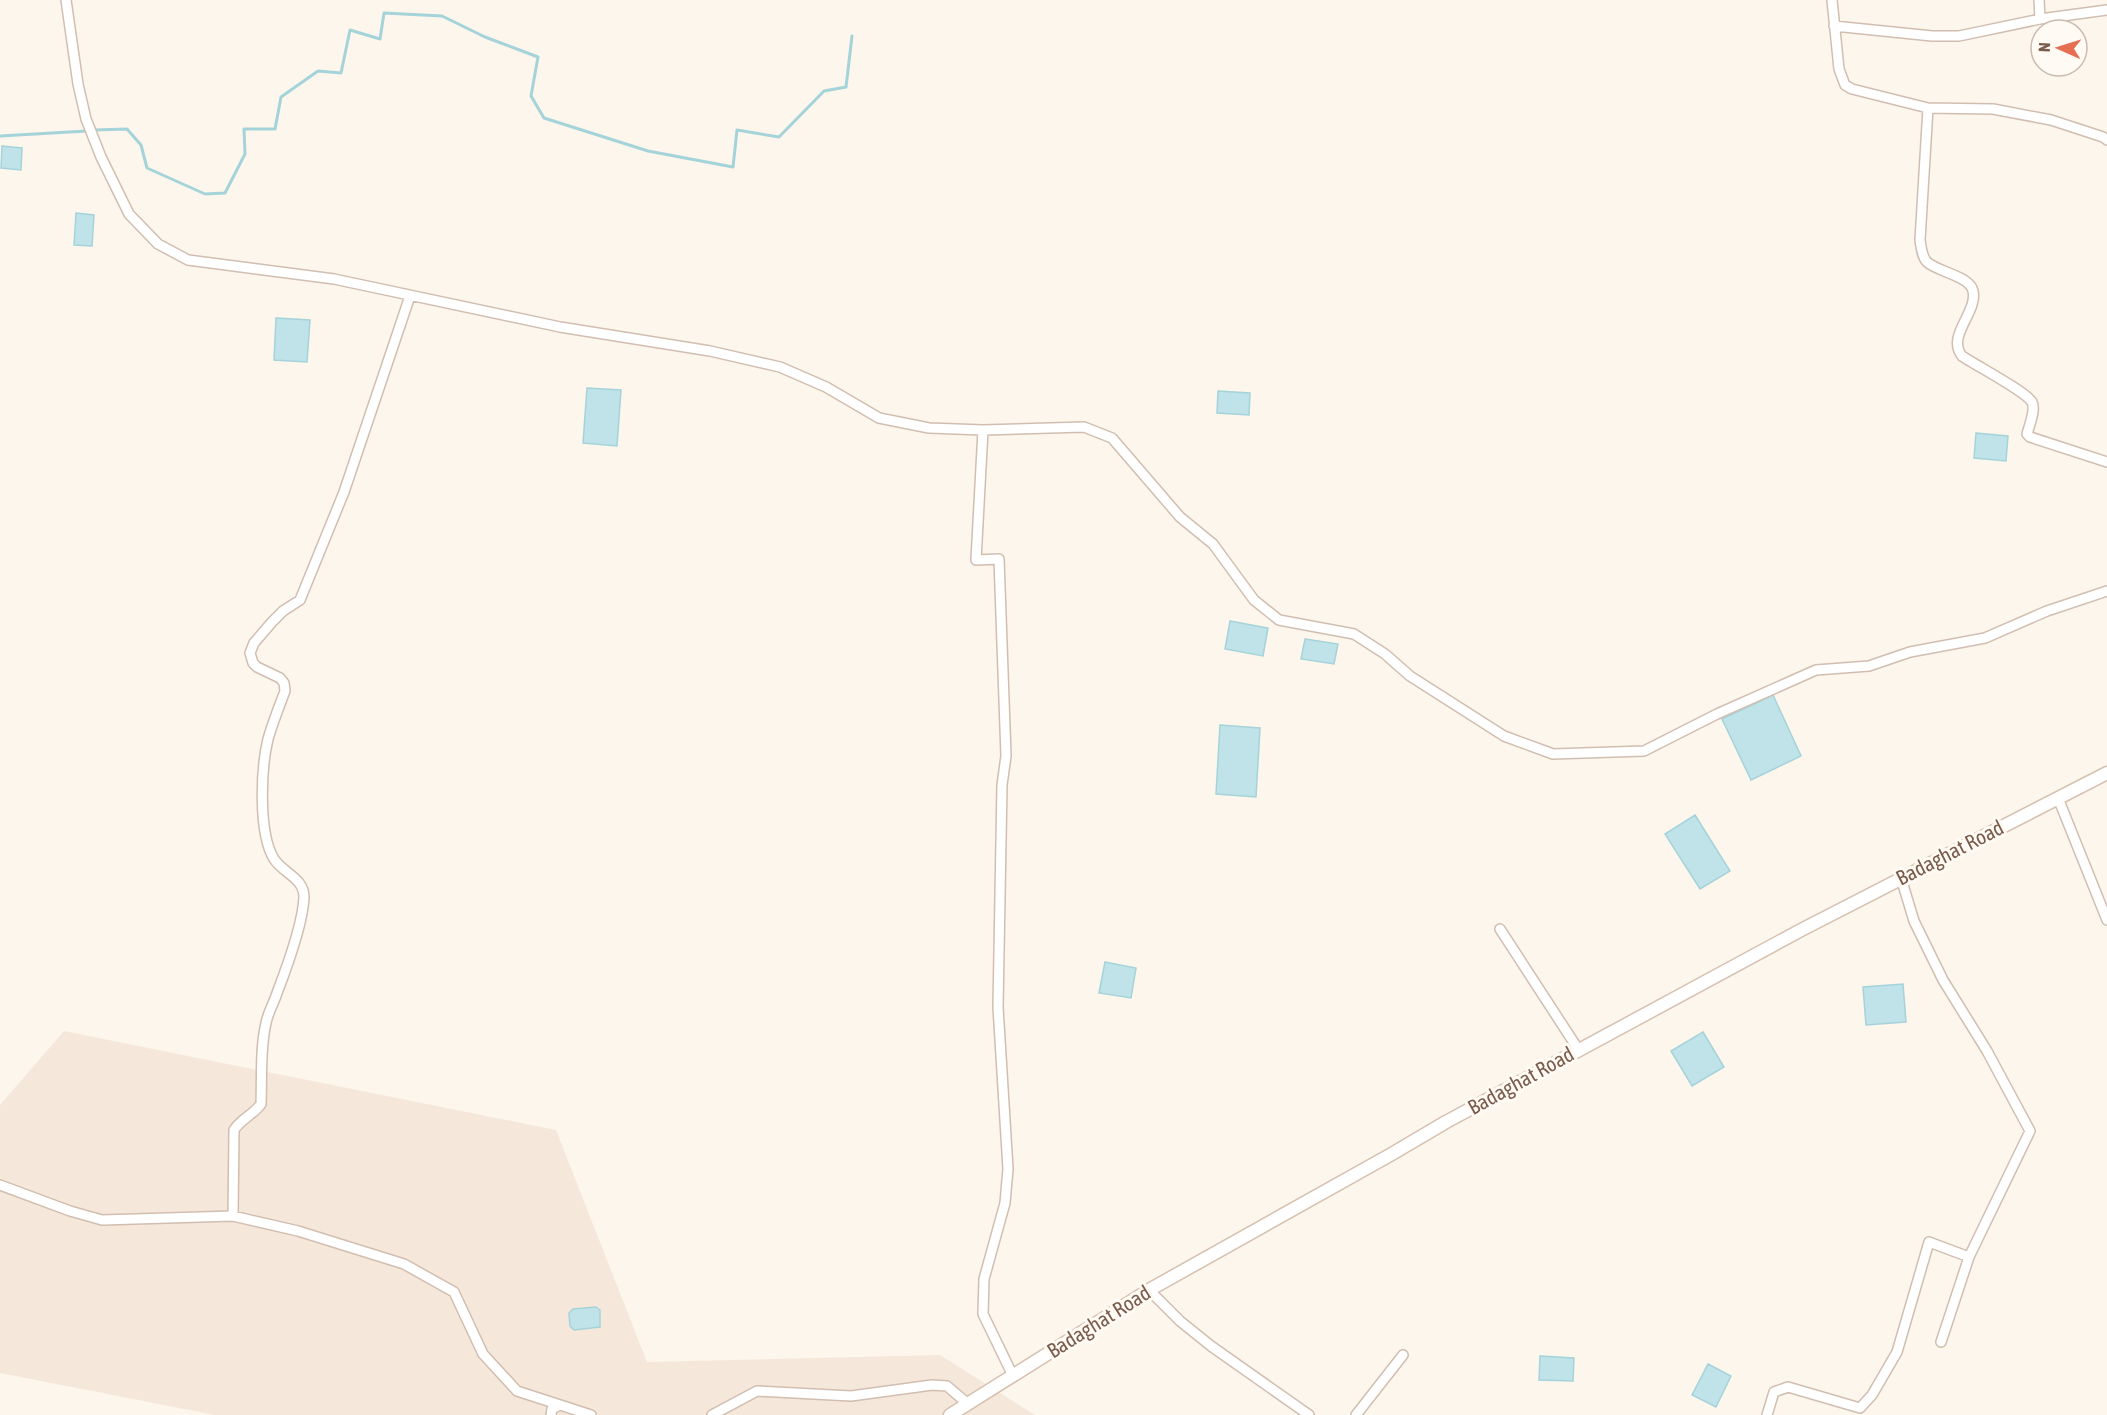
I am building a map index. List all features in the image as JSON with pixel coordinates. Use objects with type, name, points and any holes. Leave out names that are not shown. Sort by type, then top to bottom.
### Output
[{"type":"main road","name":"Badaghat Road","points":[[950,1415],[1149,1290],[1446,1122],[1578,1049],[1901,878],[2107,773]]},
{"type":"street","points":[[66,0],[78,84],[86,119],[101,157],[129,214],[158,244],[188,260],[334,279],[560,327],[710,351],[780,367],[826,387],[879,418],[929,428],[983,430],[1084,427],[1112,438],[1180,517],[1213,543],[1254,600],[1279,620],[1354,634],[1385,654],[1410,676],[1504,736],[1553,754],[1644,751],[1717,714],[1816,670],[1869,666],[1910,652],[1984,638],[2047,611],[2107,591]]},
{"type":"street","points":[[1832,0],[1839,69],[1845,85],[1852,89],[1928,108],[1993,109],[2051,120],[2107,140]]},
{"type":"street","points":[[2038,0],[2040,18]]},
{"type":"street","points":[[2047,18],[2107,10]]},
{"type":"street","points":[[1834,26],[1932,36],[1959,36],[2029,21]]},
{"type":"street","points":[[1928,108],[1920,240],[1922,254],[1927,262],[1968,282],[1973,289],[1973,299],[1957,344],[1958,352],[2018,390],[2031,401],[2033,406],[2027,434],[2030,437],[2107,462]]},
{"type":"street","points":[[233,1216],[234,1130],[239,1121],[255,1113],[261,1104],[266,1022],[294,941],[304,895],[302,885],[297,879],[285,872],[274,860],[266,841],[264,825],[262,794],[268,741],[285,691],[284,683],[280,678],[257,668],[250,653],[254,643],[272,622],[283,611],[300,600],[344,492],[410,296]]},
{"type":"street","points":[[983,430],[976,560],[999,558],[1005,756],[1002,785],[999,1007],[1008,1169],[1005,1203],[984,1279],[983,1314],[1013,1376]]},
{"type":"street","points":[[2058,798],[2107,920]]},
{"type":"street","points":[[1901,878],[1914,921],[1943,980],[1987,1051],[2030,1131],[1969,1257],[1941,1342]]},
{"type":"street","points":[[1500,929],[1578,1049]]},
{"type":"street","points":[[0,1185],[60,1208],[102,1220],[233,1216],[298,1231],[404,1264],[454,1292],[483,1354],[516,1391],[591,1415]]},
{"type":"street","points":[[1767,1415],[1774,1392],[1788,1387],[1860,1408],[1872,1395],[1898,1352],[1929,1242],[1969,1257]]},
{"type":"street","points":[[1149,1290],[1180,1321],[1211,1346],[1309,1415]]},
{"type":"street","points":[[1356,1415],[1403,1355]]},
{"type":"street","points":[[712,1415],[757,1391],[850,1396],[932,1385],[947,1386],[968,1404]]},
{"type":"street","points":[[551,1415],[552,1409],[560,1405]]},
{"type":"shaded area","points":[[64,1031],[556,1130],[647,1362],[940,1355],[1035,1415],[215,1415],[0,1373],[0,1105]]},
{"type":"water","points":[[2,146],[22,148],[21,170],[1,168]]},
{"type":"water","points":[[76,213],[94,215],[92,246],[74,245]]},
{"type":"water","points":[[276,318],[310,320],[307,362],[274,360]]},
{"type":"water","points":[[587,388],[621,390],[617,446],[583,443]]},
{"type":"water","points":[[1218,391],[1250,393],[1249,415],[1217,413]]},
{"type":"water","points":[[1976,433],[2008,436],[2006,461],[1974,458]]},
{"type":"water","points":[[1230,621],[1268,628],[1263,656],[1225,649]]},
{"type":"water","points":[[1305,639],[1338,644],[1334,664],[1301,659]]},
{"type":"water","points":[[1773,695],[1801,756],[1751,780],[1722,719]]},
{"type":"water","points":[[1220,725],[1260,728],[1256,797],[1216,794]]},
{"type":"water","points":[[1695,815],[1730,871],[1700,889],[1665,834]]},
{"type":"water","points":[[1105,962],[1136,968],[1131,998],[1099,993]]},
{"type":"water","points":[[1903,984],[1906,1022],[1866,1025],[1863,987]]},
{"type":"water","points":[[1703,1032],[1724,1067],[1692,1086],[1671,1051]]},
{"type":"water","points":[[596,1307],[600,1310],[600,1327],[574,1330],[570,1326],[569,1313],[573,1309]]},
{"type":"water","points":[[1540,1356],[1574,1358],[1573,1381],[1539,1380]]},
{"type":"water","points":[[1708,1364],[1731,1376],[1716,1407],[1692,1395]]},
{"type":"waterway","points":[[94,130],[127,129],[141,145],[147,168],[205,194],[225,193],[245,154],[244,129],[275,129],[281,97],[318,71],[341,73],[350,30],[380,39],[384,13],[442,16],[485,37],[538,57],[531,96],[544,118],[648,151],[733,167],[737,130],[779,137],[824,91],[846,87],[852,36]]},
{"type":"waterway","points":[[0,136],[87,131]]}]
